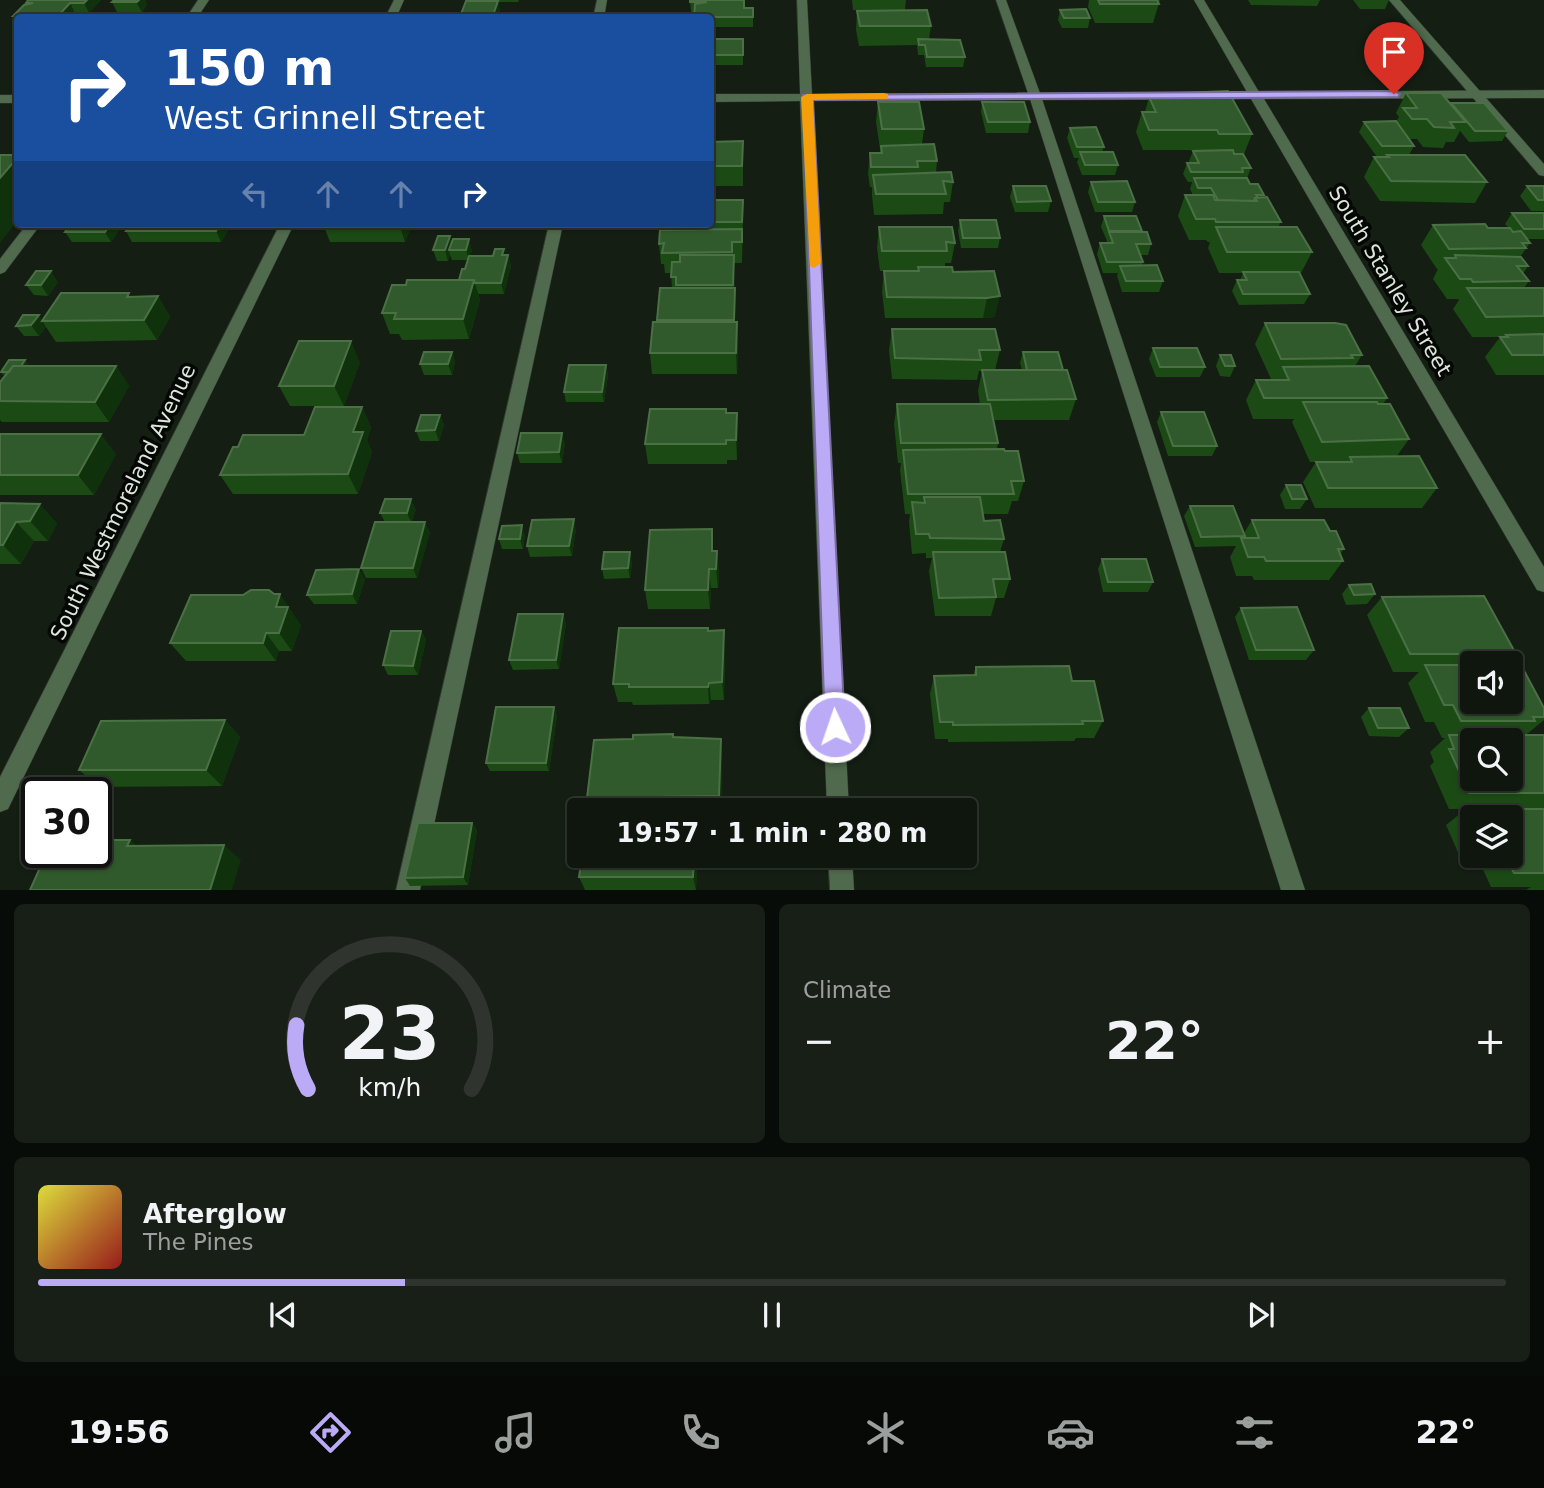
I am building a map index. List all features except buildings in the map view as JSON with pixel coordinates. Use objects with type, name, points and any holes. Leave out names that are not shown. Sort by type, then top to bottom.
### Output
[{"type":"street","points":[[802,0],[837,798]]},
{"type":"street","points":[[1002,0],[1293,890]]},
{"type":"street","name":"South Stanley Street","points":[[1199,0],[1544,584]]},
{"type":"street","points":[[1394,0],[1544,172]]},
{"type":"street","points":[[714,98],[1544,94]]},
{"type":"street","points":[[0,269],[31,228]]},
{"type":"street","name":"South Westmoreland Avenue","points":[[0,801],[285,228]]},
{"type":"street","points":[[408,890],[554,228]]},
{"type":"street","points":[[841,868],[842,890]]},
{"type":"slow traffic","points":[[814,263],[807,97],[884,97]]},
{"type":"route","points":[[835,727],[807,97],[1394,94]]}]
